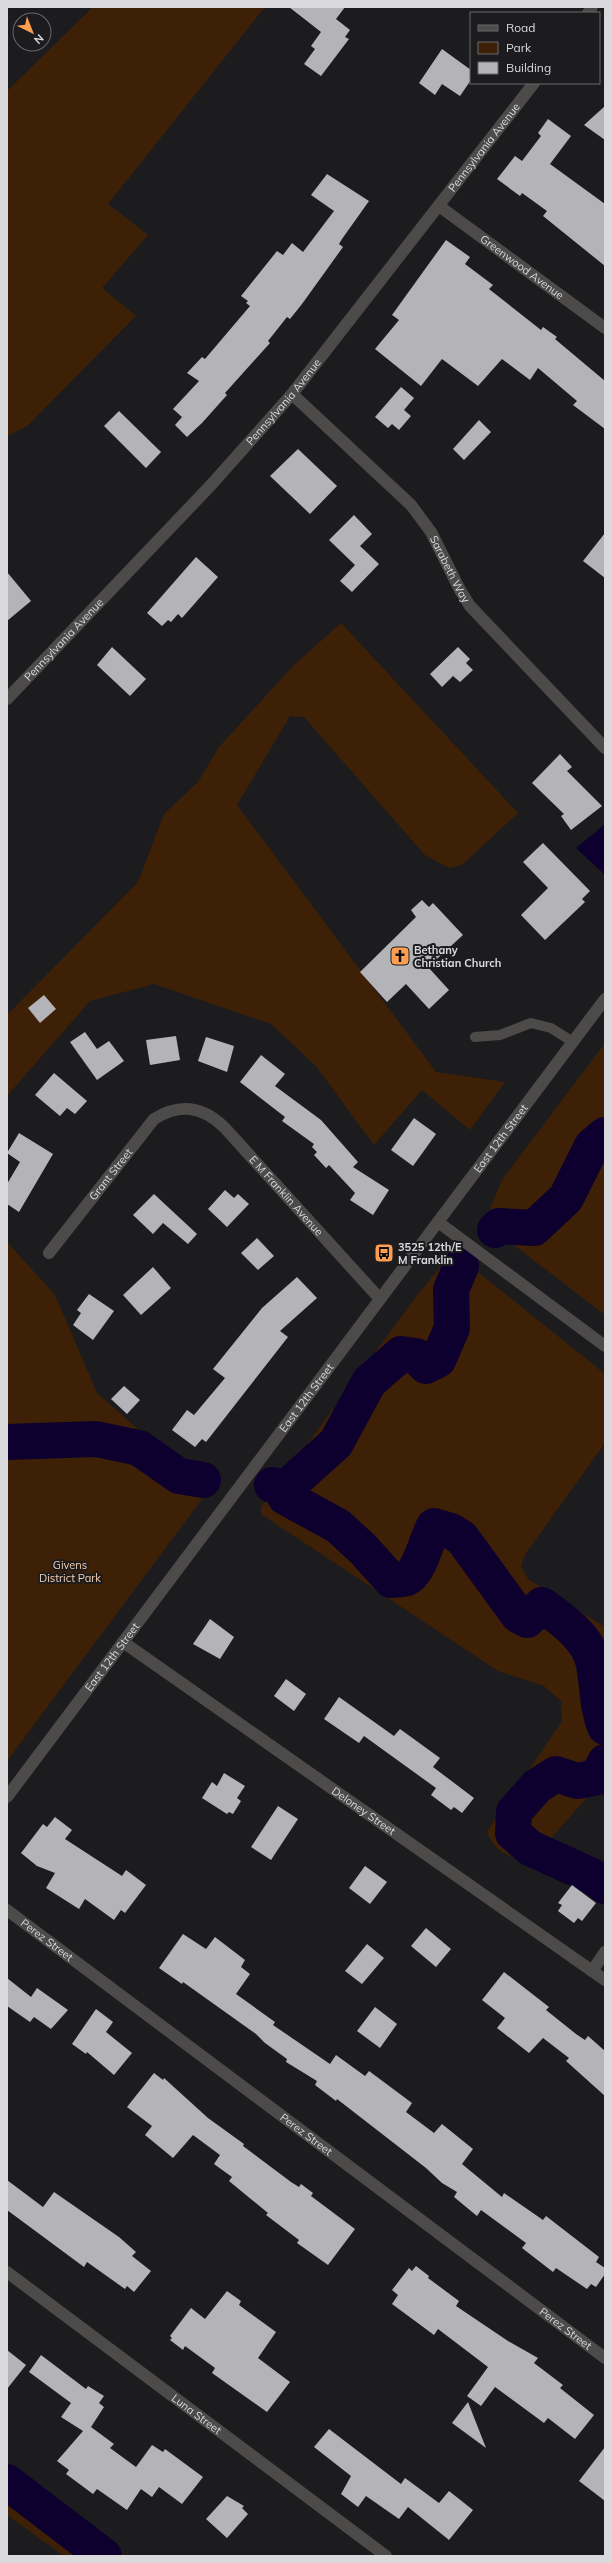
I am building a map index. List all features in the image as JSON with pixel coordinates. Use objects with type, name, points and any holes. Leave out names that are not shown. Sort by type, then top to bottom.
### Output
[{"type":"street","name":"Pennsylvania Avenue","points":[[7,699],[210,485],[292,394],[533,84]]},
{"type":"street","name":"Greenwood Avenue","points":[[439,206],[605,328]]},
{"type":"street","name":"Sarabeth Way","points":[[292,394],[411,505],[431,532],[460,590],[470,606],[605,748]]},
{"type":"street","name":"East 12th Street","points":[[7,1796],[605,999]]},
{"type":"street","name":"Grant Street","points":[[49,1253],[154,1119],[165,1112],[182,1108]]},
{"type":"street","name":"E M Franklin Avenue","points":[[182,1108],[204,1112],[224,1127],[380,1299]]},
{"type":"street","points":[[438,1222],[605,1346]]},
{"type":"street","name":"Deloney Street","points":[[123,1642],[605,1980]]},
{"type":"street","name":"Perez Street","points":[[7,1910],[605,2358]]},
{"type":"street","points":[[592,1971],[605,1952]]},
{"type":"street","name":"Luna Street","points":[[7,2272],[386,2556]]},
{"type":"lane","points":[[475,1037],[500,1035],[531,1023],[551,1028],[572,1042]]},
{"type":"green space","points":[[93,7],[265,7],[108,204],[148,235],[102,288],[136,316],[27,426],[7,436],[7,91],[47,52],[52,52],[52,47]]},
{"type":"green space","points":[[341,623],[518,813],[462,865],[449,868],[425,855],[304,717],[290,716],[237,805],[436,1072],[505,1082],[470,1130],[422,1090],[374,1145],[316,1066],[271,1024],[154,984],[90,1001],[7,1096],[7,1015],[138,882],[164,814],[198,782],[219,747],[294,665]]},
{"type":"green space","points":[[605,1043],[605,1315],[497,1232],[490,1208],[502,1180]]},
{"type":"green space","name":"Givens District Park","points":[[7,1242],[55,1295],[97,1393],[208,1491],[7,1761]]},
{"type":"green space","points":[[448,1258],[464,1261],[605,1374],[605,1443],[526,1553],[521,1566],[528,1579],[605,1627],[605,1777],[530,1862],[517,1859],[498,1849],[487,1832],[562,1721],[561,1701],[544,1686],[498,1671],[261,1514],[261,1507],[418,1294]]},
{"type":"green space","points":[[7,2467],[125,2556],[64,2556],[7,2515]]},
{"type":"shaded area","points":[[605,824],[605,875],[576,848]]},
{"type":"building","points":[[289,7],[345,7],[336,19],[350,30],[345,37],[349,39],[321,76],[304,64],[315,49],[311,46],[321,32]]},
{"type":"building","points":[[442,49],[470,69],[470,81],[460,96],[442,84],[435,95],[419,83]]},
{"type":"building","points":[[605,106],[605,140],[584,125]]},
{"type":"building","points":[[548,119],[571,136],[550,164],[605,204],[605,266],[543,216],[547,211],[522,193],[520,196],[497,179],[515,156],[522,161],[541,136],[538,133]]},
{"type":"building","points":[[327,174],[369,201],[339,244],[343,247],[302,304],[290,319],[287,317],[268,341],[270,343],[225,393],[227,395],[202,423],[187,437],[175,425],[182,417],[173,409],[199,381],[187,373],[202,357],[205,359],[250,306],[246,303],[248,301],[241,296],[277,251],[283,255],[292,243],[303,252],[334,211],[311,195]]},
{"type":"building","points":[[446,240],[470,257],[465,264],[493,285],[489,289],[541,330],[543,327],[557,337],[555,339],[605,381],[605,429],[573,405],[577,401],[538,368],[530,380],[502,359],[478,386],[442,359],[421,386],[375,349],[399,320],[392,315]]},
{"type":"building","points":[[401,387],[414,398],[404,410],[411,416],[399,430],[392,424],[388,428],[375,417]]},
{"type":"building","points":[[119,411],[161,452],[146,468],[104,426]]},
{"type":"building","points":[[479,420],[491,432],[464,460],[453,449]]},
{"type":"building","points":[[298,449],[337,486],[310,514],[270,476]]},
{"type":"building","points":[[354,515],[372,534],[360,546],[379,564],[352,592],[340,581],[355,565],[329,540]]},
{"type":"building","points":[[605,533],[605,578],[583,561]]},
{"type":"building","points":[[196,557],[218,577],[182,618],[178,614],[171,622],[168,620],[162,626],[147,613]]},
{"type":"building","points":[[7,572],[31,601],[7,621]]},
{"type":"building","points":[[112,647],[146,679],[130,696],[97,665]]},
{"type":"building","points":[[458,647],[470,659],[466,663],[473,670],[460,682],[453,676],[442,687],[430,674]]},
{"type":"building","points":[[560,754],[572,767],[567,771],[602,806],[571,830],[561,816],[564,814],[532,783]]},
{"type":"building","points":[[543,843],[590,891],[582,899],[585,902],[545,940],[521,915],[548,888],[523,862]]},
{"type":"building","name":"Bethany Christian Church","points":[[422,900],[429,907],[433,903],[463,935],[428,967],[449,990],[429,1009],[406,984],[387,1002],[360,972],[416,917],[411,910]]},
{"type":"building","points":[[44,995],[56,1009],[40,1023],[28,1008]]},
{"type":"building","points":[[85,1032],[97,1049],[109,1041],[124,1061],[97,1080],[70,1042]]},
{"type":"building","points":[[176,1036],[180,1060],[150,1065],[146,1040]]},
{"type":"building","points":[[206,1037],[234,1046],[227,1072],[198,1061]]},
{"type":"building","points":[[261,1055],[285,1074],[275,1086],[321,1120],[358,1162],[353,1167],[389,1190],[373,1215],[350,1200],[355,1193],[329,1165],[326,1168],[314,1155],[317,1152],[312,1147],[314,1144],[282,1121],[285,1117],[240,1082]]},
{"type":"building","points":[[54,1073],[87,1101],[75,1114],[67,1108],[60,1116],[35,1095]]},
{"type":"building","points":[[414,1118],[436,1134],[413,1166],[391,1150]]},
{"type":"building","points":[[19,1133],[53,1154],[19,1212],[7,1204],[7,1184],[20,1162],[7,1153]]},
{"type":"building","points":[[225,1190],[234,1198],[238,1194],[249,1204],[227,1227],[208,1209]]},
{"type":"building","points":[[154,1194],[197,1234],[188,1244],[163,1223],[153,1234],[133,1215]]},
{"type":"building","points":[[257,1238],[274,1256],[258,1270],[241,1253]]},
{"type":"building","points":[[153,1267],[171,1288],[141,1315],[123,1295]]},
{"type":"building","points":[[297,1277],[317,1298],[280,1331],[288,1337],[206,1442],[202,1439],[195,1447],[172,1430],[187,1410],[194,1415],[225,1378],[213,1369],[262,1308]]},
{"type":"building","points":[[89,1294],[114,1311],[93,1340],[73,1325],[81,1313],[77,1310]]},
{"type":"building","points":[[124,1386],[140,1400],[127,1414],[111,1399]]},
{"type":"building","points":[[210,1619],[234,1637],[220,1659],[193,1644]]},
{"type":"building","points":[[286,1679],[306,1694],[294,1711],[274,1696]]},
{"type":"building","points":[[339,1697],[394,1736],[400,1729],[440,1758],[433,1767],[474,1798],[462,1813],[454,1807],[451,1810],[431,1795],[436,1788],[364,1736],[359,1743],[324,1719]]},
{"type":"building","points":[[224,1773],[245,1786],[237,1798],[241,1801],[233,1814],[229,1812],[227,1814],[202,1798],[212,1782],[217,1786]]},
{"type":"building","points":[[278,1806],[298,1819],[271,1860],[251,1847]]},
{"type":"building","points":[[55,1817],[72,1830],[65,1839],[122,1876],[126,1870],[146,1885],[125,1913],[121,1910],[114,1920],[85,1899],[79,1909],[46,1888],[55,1873],[37,1866],[21,1853],[43,1824],[47,1827]]},
{"type":"building","points":[[365,1866],[387,1882],[370,1904],[349,1888]]},
{"type":"building","points":[[572,1885],[596,1903],[582,1921],[578,1918],[574,1923],[558,1911],[562,1905],[558,1903]]},
{"type":"building","points":[[426,1928],[451,1949],[436,1967],[411,1946]]},
{"type":"building","points":[[183,1934],[206,1949],[215,1937],[245,1960],[241,1967],[250,1974],[236,1994],[275,2022],[273,2025],[330,2064],[336,2055],[365,2076],[369,2071],[412,2103],[406,2112],[434,2133],[442,2124],[473,2149],[462,2164],[502,2197],[504,2193],[543,2220],[546,2216],[599,2257],[596,2262],[605,2268],[605,2274],[596,2287],[591,2284],[587,2289],[556,2268],[553,2272],[522,2248],[526,2243],[481,2210],[477,2216],[454,2197],[457,2192],[442,2183],[426,2168],[337,2099],[336,2101],[315,2085],[317,2081],[286,2062],[287,2059],[265,2043],[256,2034],[183,1982],[182,1984],[159,1968]]},
{"type":"building","points":[[367,1944],[384,1958],[362,1984],[345,1971]]},
{"type":"building","points":[[504,1972],[549,2007],[546,2010],[576,2034],[585,2040],[588,2036],[605,2051],[605,2096],[566,2061],[569,2058],[543,2038],[529,2053],[497,2028],[505,2018],[482,2000]]},
{"type":"building","points":[[7,1978],[31,1997],[37,1988],[68,2010],[51,2029],[34,2017],[30,2022],[7,2006]]},
{"type":"building","points":[[375,2007],[397,2024],[380,2048],[357,2031]]},
{"type":"building","points":[[96,2009],[113,2022],[106,2032],[132,2053],[114,2075],[87,2052],[86,2054],[72,2044]]},
{"type":"building","points":[[154,2073],[163,2080],[164,2078],[208,2118],[244,2144],[243,2146],[291,2182],[299,2187],[301,2184],[313,2193],[311,2196],[355,2229],[328,2265],[297,2243],[299,2240],[266,2215],[268,2213],[229,2181],[232,2177],[214,2164],[220,2155],[193,2135],[173,2158],[145,2135],[152,2126],[127,2107]]},
{"type":"building","points":[[7,2180],[43,2207],[54,2192],[119,2237],[136,2252],[132,2256],[151,2271],[134,2292],[127,2286],[125,2289],[87,2262],[84,2267],[7,2210]]},
{"type":"building","points":[[416,2266],[429,2276],[428,2278],[459,2301],[456,2306],[508,2341],[538,2358],[534,2363],[563,2385],[560,2388],[594,2415],[575,2439],[548,2418],[544,2423],[495,2387],[481,2406],[467,2396],[488,2367],[438,2329],[434,2335],[392,2304],[398,2295],[392,2290],[409,2268],[412,2271]]},
{"type":"building","points":[[227,2291],[241,2301],[239,2305],[276,2332],[258,2358],[290,2382],[267,2412],[212,2373],[215,2368],[185,2346],[183,2350],[170,2340],[172,2338],[170,2336],[191,2308],[205,2319]]},
{"type":"building","points":[[7,2350],[26,2365],[7,2389]]},
{"type":"building","points":[[41,2355],[86,2389],[88,2386],[104,2396],[99,2403],[104,2407],[91,2427],[114,2444],[110,2448],[136,2467],[152,2445],[163,2452],[165,2449],[203,2477],[182,2504],[159,2487],[152,2497],[141,2489],[127,2510],[97,2489],[93,2494],[66,2474],[69,2470],[57,2461],[83,2431],[61,2417],[71,2403],[29,2372]]},
{"type":"building","points":[[468,2402],[486,2448],[452,2423]]},
{"type":"building","points":[[329,2429],[401,2484],[405,2478],[439,2503],[449,2491],[473,2510],[449,2540],[408,2507],[399,2519],[366,2496],[358,2507],[341,2494],[351,2476],[314,2447]]},
{"type":"building","points":[[605,2447],[605,2501],[579,2481]]},
{"type":"building","points":[[227,2496],[244,2506],[242,2508],[248,2514],[227,2538],[206,2519]]},
{"type":"waterway","points":[[495,1230],[499,1226],[534,1228],[566,1198],[592,1146],[605,1135]]},
{"type":"waterway","points":[[272,1485],[286,1488],[336,1443],[369,1382],[401,1354],[416,1356],[426,1366],[438,1360],[452,1328],[451,1290],[461,1266]]},
{"type":"waterway","points":[[7,1442],[96,1439],[139,1448],[179,1476],[203,1480]]},
{"type":"waterway","points":[[286,1488],[285,1497],[338,1526],[363,1549],[391,1580],[405,1579],[415,1570],[434,1526],[451,1531],[462,1538],[518,1615],[527,1620],[542,1605],[566,1623],[581,1638],[587,1647],[594,1665],[599,1704],[605,1727]]},
{"type":"waterway","points":[[605,1762],[598,1777],[577,1781],[556,1774],[537,1786],[514,1812],[513,1833],[530,1848],[592,1876],[605,1886]]},
{"type":"waterway","points":[[7,2482],[104,2556]]},
{"type":"place","name":"Bethany Christian Church","points":[[400,956]]},
{"type":"place","name":"3525 12th/E M Franklin","points":[[384,1253]]}]
